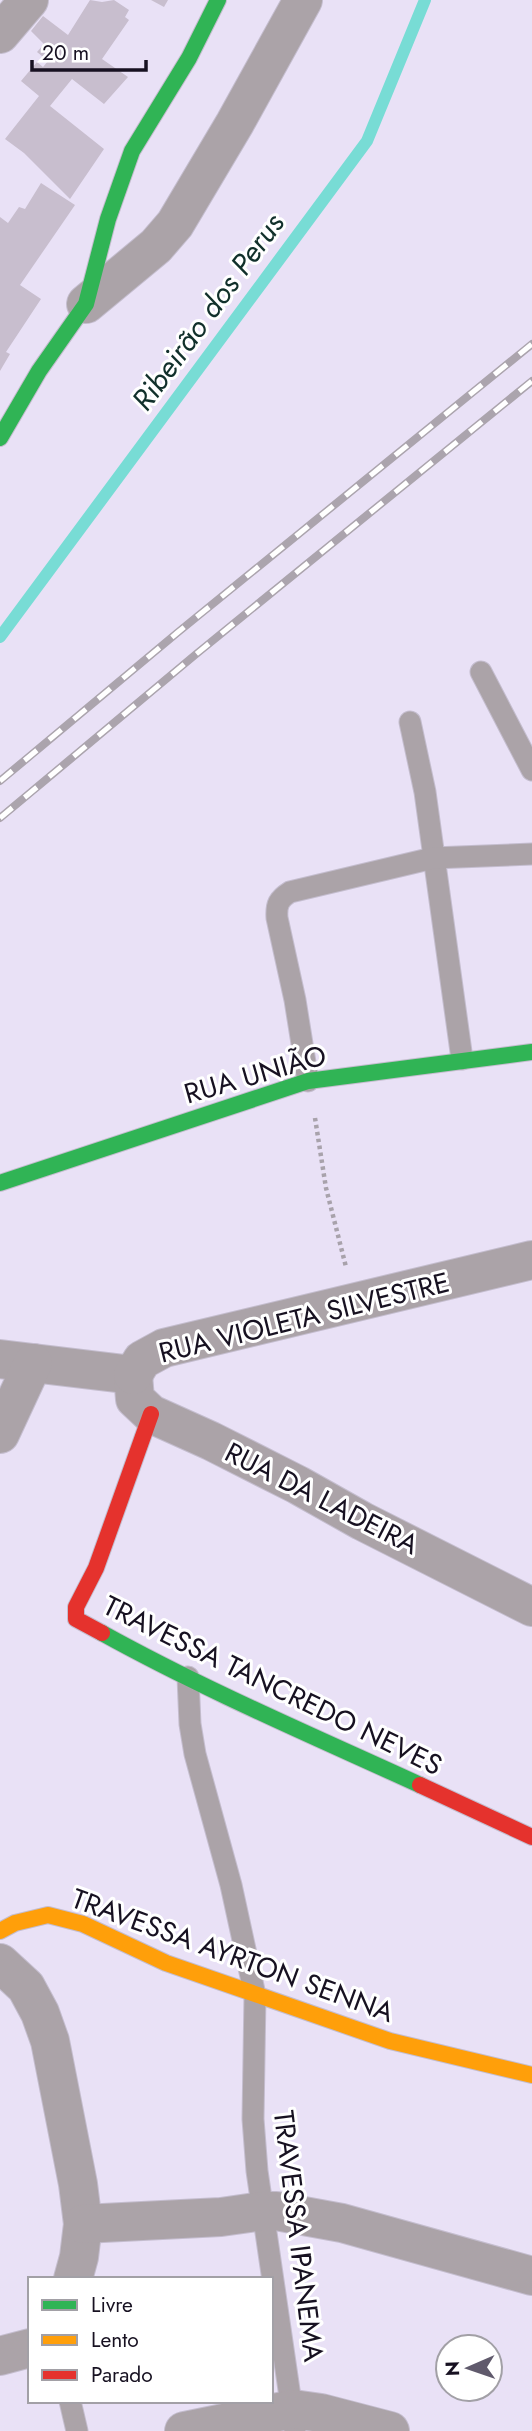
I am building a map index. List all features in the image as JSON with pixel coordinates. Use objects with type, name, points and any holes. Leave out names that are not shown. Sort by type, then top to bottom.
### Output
[{"type":"street","points":[[0,34],[29,0]]},
{"type":"street","points":[[86,304],[108,219],[132,151],[189,58],[218,0]]},
{"type":"street","points":[[0,438],[39,371],[86,304],[156,246],[175,224],[303,0]]},
{"type":"street","name":"RUA UNIÃO","points":[[0,1183],[308,1081],[532,1052]]},
{"type":"street","name":"RUA VIOLETA SILVESTRE","points":[[17,1361],[133,1375],[142,1360],[164,1348],[532,1260]]},
{"type":"street","points":[[0,1434],[17,1361]]},
{"type":"street","points":[[133,1375],[135,1399],[151,1414]]},
{"type":"street","name":"RUA DA LADEIRA","points":[[151,1414],[298,1485],[532,1607]]},
{"type":"street","name":"TRAVESSA TANCREDO NEVES","points":[[151,1414],[96,1568],[76,1606],[76,1619],[188,1677],[532,1837]]},
{"type":"street","name":"TRAVESSA AYRTON SENNA","points":[[0,1931],[15,1923],[48,1915],[83,1924],[166,1963],[390,2041],[532,2075]]},
{"type":"street","points":[[0,1963],[26,1987],[40,2013],[50,2041],[78,2184],[83,2224],[74,2277]]},
{"type":"street","points":[[83,2224],[221,2217],[263,2211],[299,2214],[342,2223],[532,2276]]},
{"type":"street","points":[[0,2356],[28,2349]]},
{"type":"street","points":[[184,2431],[294,2420],[321,2413],[390,2431]]},
{"type":"lane","points":[[481,672],[532,770]]},
{"type":"lane","points":[[410,722],[425,792],[462,1059]]},
{"type":"lane","points":[[308,1081],[295,1000],[277,918],[278,902],[290,892],[433,858],[532,854]]},
{"type":"lane","name":"TRAVESSA IPANEMA","points":[[188,1677],[190,1724],[195,1754],[245,1942],[255,1995],[253,2119],[273,2277]]},
{"type":"lane","name":"TRAVESSA IPANEMA","points":[[273,2278],[294,2420]]},
{"type":"lane","points":[[70,2403],[77,2431]]},
{"type":"path","points":[[308,1081],[327,1188],[355,1302]]},
{"type":"building","points":[[90,0],[114,0],[129,10],[125,17],[129,20],[102,59],[128,77],[104,104],[72,79],[50,106],[104,149],[70,199],[24,153],[5,139],[39,96],[21,81],[37,62],[43,67],[48,61],[37,52],[44,44],[31,31],[43,16],[68,35]]},
{"type":"building","points":[[151,0],[168,0],[164,7]]},
{"type":"building","points":[[41,183],[75,205],[20,285],[41,299],[6,352],[10,354],[0,371],[0,217],[8,223],[19,207],[25,209]]},
{"type":"waterway","name":"Ribeirão dos Perus","points":[[0,637],[367,141],[425,0]]},
{"type":"railway","points":[[0,781],[532,344]]},
{"type":"railway","points":[[0,818],[195,655],[532,381]]},
{"type":"traffic: fast","points":[[0,438],[39,371],[86,304],[108,219],[132,151],[189,58],[218,0]]},
{"type":"traffic: fast","points":[[0,1183],[308,1081],[532,1052]]},
{"type":"traffic: fast","points":[[102,1633],[220,1693],[420,1785]]},
{"type":"traffic: slow","points":[[0,1931],[15,1923],[48,1915],[83,1924],[166,1963],[390,2041],[532,2075]]},
{"type":"traffic: jam","points":[[102,1633],[76,1619],[76,1607],[96,1568],[151,1414]]},
{"type":"traffic: jam","points":[[420,1785],[532,1837]]}]
